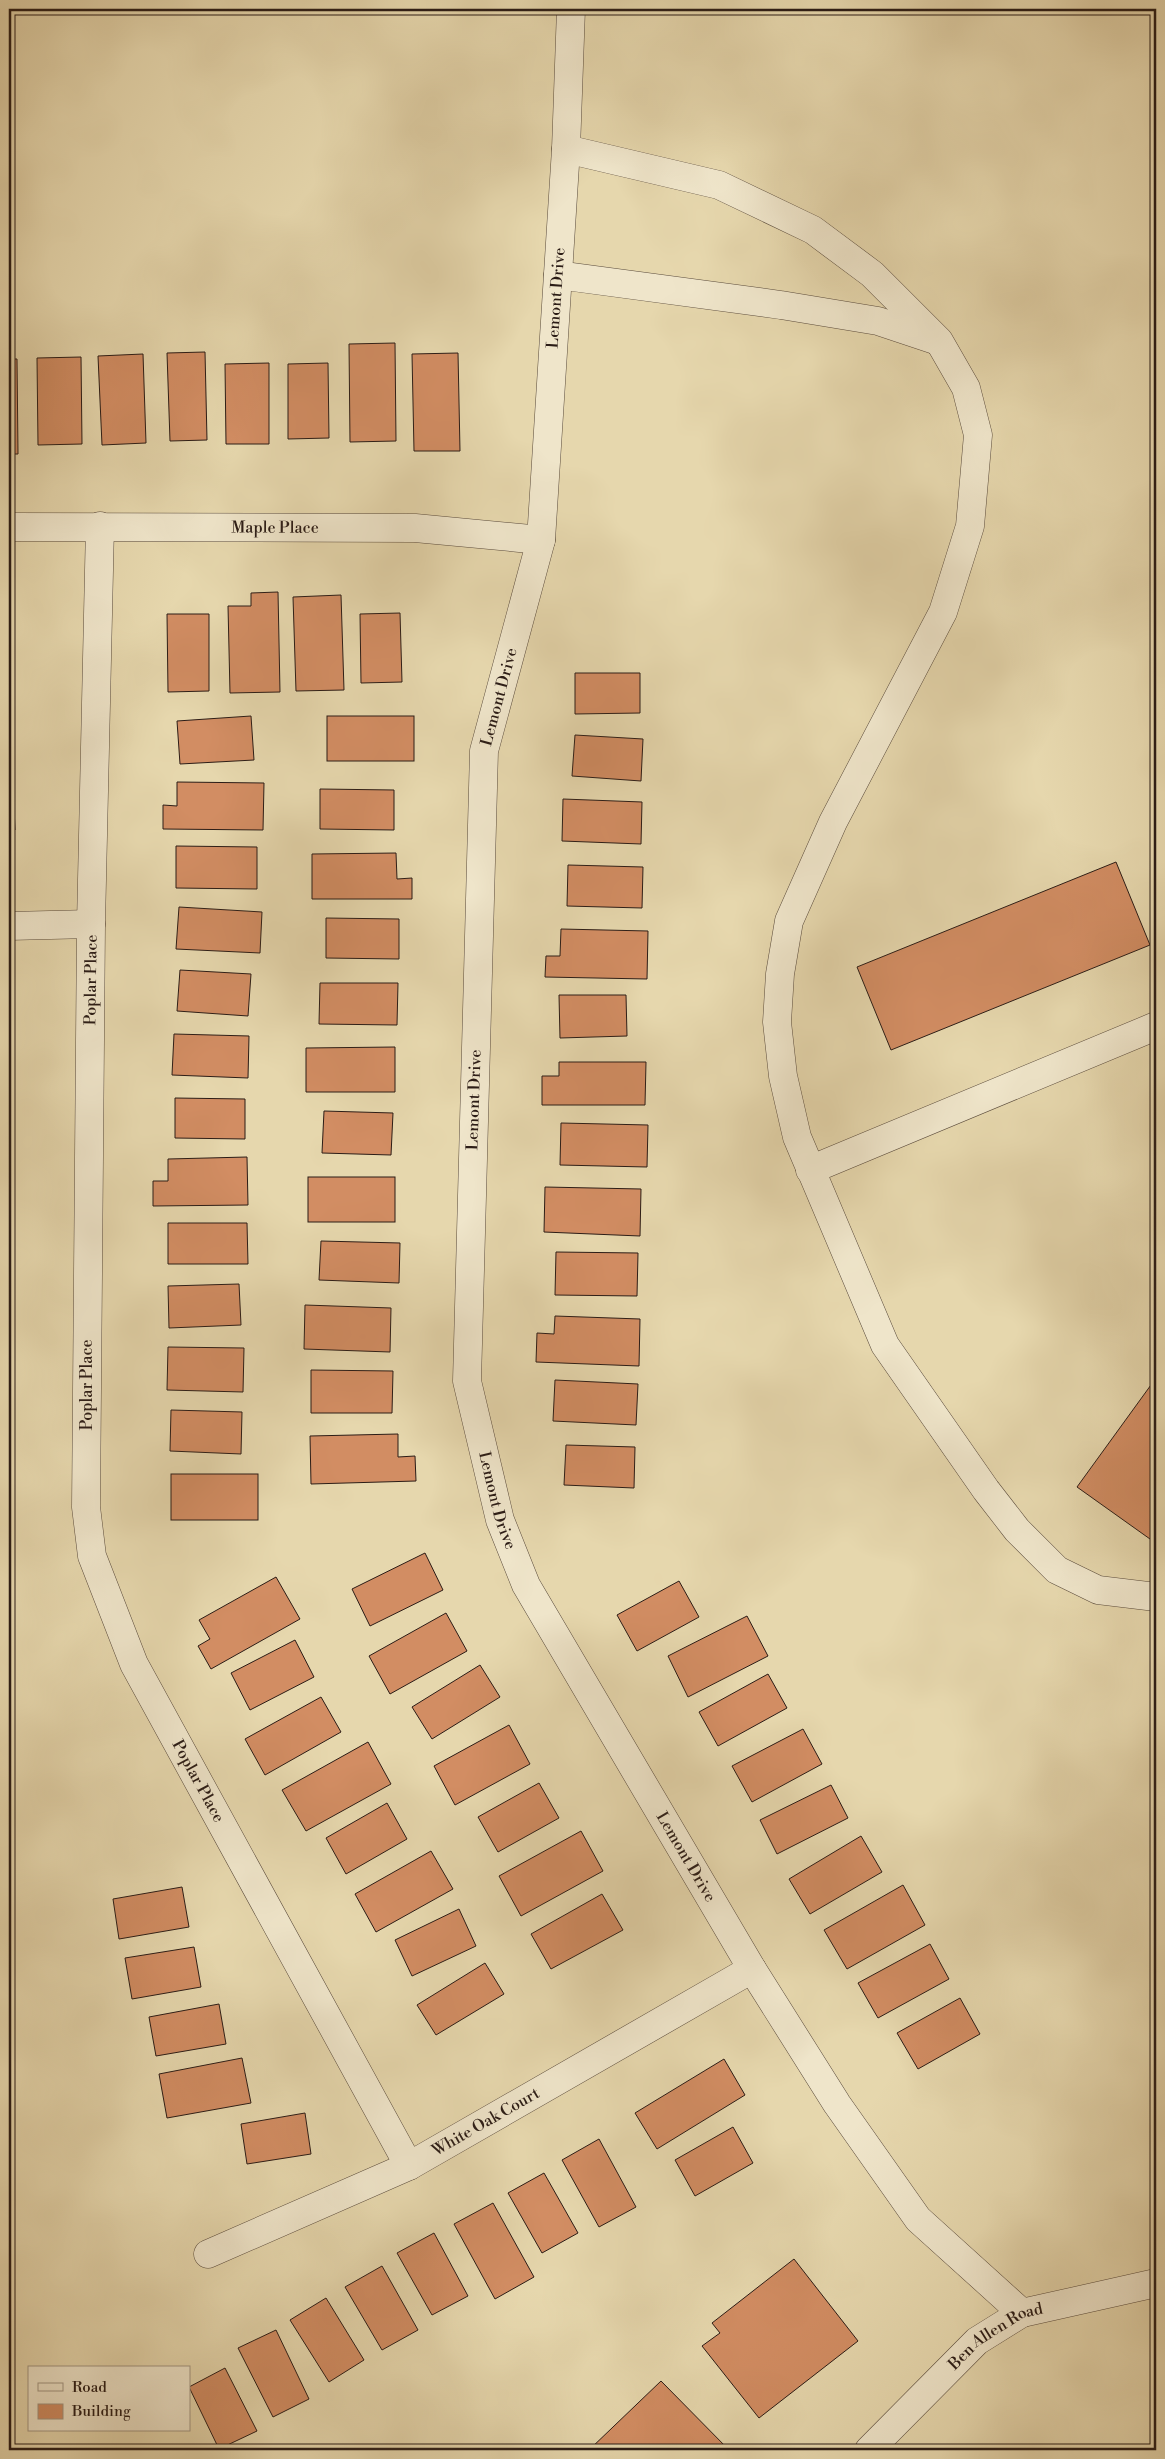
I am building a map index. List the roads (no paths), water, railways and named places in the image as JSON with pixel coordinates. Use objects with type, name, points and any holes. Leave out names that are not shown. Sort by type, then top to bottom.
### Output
[{"type":"street","name":"Lemont Drive","points":[[572,9],[566,148],[541,540],[484,750],[466,1381],[500,1520],[526,1584],[752,1969],[837,2104],[918,2219],[1022,2313]]},
{"type":"street","points":[[566,148],[719,185],[813,230],[872,274],[939,341],[966,388],[978,434],[970,526],[943,612],[833,822],[789,921],[781,965],[777,1022],[783,1076],[797,1137],[885,1345],[986,1490],[1017,1530],[1057,1570],[1098,1590],[1156,1597]]},
{"type":"street","points":[[558,275],[781,305],[878,321],[939,341]]},
{"type":"street","name":"Poplar Place","points":[[100,526],[92,924],[86,1507],[92,1556],[134,1664],[408,2166]]},
{"type":"street","name":"Maple Place","points":[[9,527],[414,528],[541,540]]},
{"type":"street","points":[[9,926],[92,924]]},
{"type":"street","points":[[810,1170],[1156,1026]]},
{"type":"street","name":"White Oak Court","points":[[208,2254],[408,2166],[752,1969]]},
{"type":"street","name":"Ben Allen Road","points":[[869,2450],[977,2341],[1022,2313],[1156,2283]]}]
